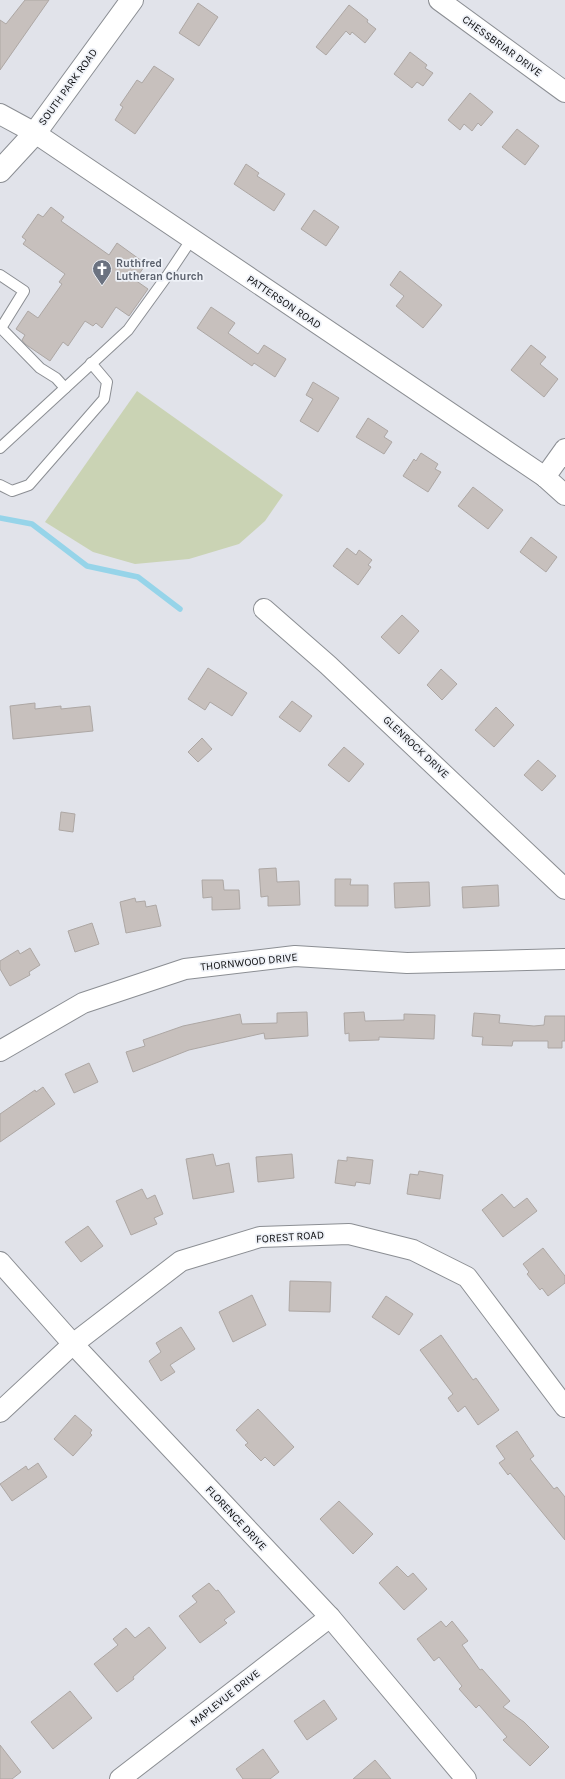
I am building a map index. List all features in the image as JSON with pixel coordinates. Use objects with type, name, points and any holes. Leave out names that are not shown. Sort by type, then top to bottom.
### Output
[{"type":"main road","name":"SOUTH PARK ROAD","points":[[0,171],[35,134],[132,0]]},
{"type":"street","name":"CHESSBRIAR DRIVE","points":[[439,0],[565,92]]},
{"type":"street","name":"PATTERSON ROAD","points":[[0,114],[35,134],[545,477],[565,495]]},
{"type":"street","points":[[545,477],[565,449]]},
{"type":"street","name":"GLENROCK DRIVE","points":[[264,609],[328,665],[565,889]]},
{"type":"street","name":"THORNWOOD DRIVE","points":[[0,1051],[84,1002],[185,969],[295,956],[407,963],[565,959]]},
{"type":"street","name":"FOREST ROAD","points":[[0,1412],[73,1344],[181,1261],[260,1237],[349,1234],[413,1250],[467,1277],[565,1407]]},
{"type":"street","name":"FLORENCE DRIVE","points":[[0,1262],[73,1344],[330,1617],[466,1779]]},
{"type":"street","name":"MAPLEVUE DRIVE","points":[[120,1779],[330,1617]]},
{"type":"lane","points":[[0,448],[128,330],[191,240]]},
{"type":"lane","points":[[0,275],[24,291],[1,327],[40,368],[56,378],[65,388]]},
{"type":"lane","points":[[0,485],[12,491],[29,485],[104,399],[107,382],[91,363]]},
{"type":"green space","points":[[137,391],[283,495],[265,521],[239,544],[189,559],[135,564],[93,552],[45,522]]},
{"type":"building","points":[[25,0],[49,0],[0,70],[0,20],[6,24]]},
{"type":"building","points":[[198,3],[218,17],[199,46],[179,33]]},
{"type":"building","points":[[349,5],[368,20],[367,22],[376,29],[365,43],[352,32],[350,35],[346,31],[326,55],[316,47]]},
{"type":"building","points":[[410,52],[427,65],[425,68],[433,73],[423,86],[417,82],[412,88],[394,74]]},
{"type":"building","points":[[154,66],[174,79],[135,134],[115,120],[123,107],[120,105],[137,80],[142,83]]},
{"type":"building","points":[[470,93],[493,112],[481,126],[478,123],[472,131],[464,124],[460,130],[448,120]]},
{"type":"building","points":[[517,129],[539,146],[525,165],[502,147]]},
{"type":"building","points":[[246,164],[259,173],[257,176],[285,194],[274,211],[234,184]]},
{"type":"building","name":"Ruthfred Lutheran Church","points":[[51,207],[64,217],[61,221],[109,255],[117,243],[146,264],[135,280],[148,289],[129,316],[116,307],[102,328],[96,323],[93,326],[85,321],[68,346],[63,342],[50,361],[25,344],[22,340],[25,335],[16,329],[28,311],[38,318],[62,284],[59,282],[65,274],[23,244],[26,240],[22,237],[38,214],[43,217]]},
{"type":"building","points":[[314,210],[339,227],[326,246],[301,229]]},
{"type":"building","points":[[400,271],[442,305],[423,328],[396,306],[404,296],[390,285]]},
{"type":"building","points":[[211,307],[235,323],[228,333],[258,354],[264,345],[286,359],[275,377],[254,363],[252,366],[197,328]]},
{"type":"building","points":[[531,345],[546,357],[540,364],[558,379],[544,397],[511,370]]},
{"type":"building","points":[[313,382],[339,398],[318,432],[300,421],[313,399],[306,395]]},
{"type":"building","points":[[368,418],[388,431],[384,437],[392,442],[384,454],[356,437]]},
{"type":"building","points":[[421,453],[438,464],[435,469],[441,472],[428,492],[403,476],[414,459],[416,461]]},
{"type":"building","points":[[473,487],[503,510],[488,529],[458,506]]},
{"type":"building","points":[[531,537],[557,557],[546,572],[520,552]]},
{"type":"building","points":[[347,548],[356,555],[359,550],[372,560],[368,565],[371,567],[358,585],[333,566]]},
{"type":"building","points":[[402,615],[419,631],[399,654],[381,637]]},
{"type":"building","points":[[208,668],[247,693],[232,716],[210,702],[205,710],[188,699]]},
{"type":"building","points":[[441,669],[457,684],[442,700],[427,685]]},
{"type":"building","points":[[292,701],[312,716],[300,732],[279,717]]},
{"type":"building","points":[[35,703],[35,709],[61,706],[61,709],[90,706],[93,731],[13,739],[10,706]]},
{"type":"building","points":[[496,707],[514,725],[494,747],[475,730]]},
{"type":"building","points":[[202,738],[212,749],[198,762],[188,752]]},
{"type":"building","points":[[344,747],[364,764],[349,782],[328,765]]},
{"type":"building","points":[[538,760],[556,776],[542,791],[524,775]]},
{"type":"building","points":[[61,812],[75,814],[73,832],[59,830]]},
{"type":"building","points":[[276,868],[277,882],[299,881],[300,905],[268,906],[268,896],[261,897],[259,869]]},
{"type":"building","points":[[335,879],[351,879],[350,885],[368,885],[368,906],[335,906]]},
{"type":"building","points":[[202,880],[223,880],[224,890],[239,890],[240,909],[212,910],[212,897],[203,898]]},
{"type":"building","points":[[429,882],[430,906],[395,908],[394,883]]},
{"type":"building","points":[[498,885],[499,906],[463,908],[462,887]]},
{"type":"building","points":[[135,898],[136,902],[145,901],[146,907],[156,905],[161,926],[126,933],[120,902]]},
{"type":"building","points":[[92,923],[99,944],[75,952],[68,931]]},
{"type":"building","points":[[30,948],[40,965],[29,972],[30,975],[10,986],[0,969],[0,961],[18,950],[20,954]]},
{"type":"building","points":[[307,1012],[308,1036],[265,1039],[264,1033],[189,1050],[133,1072],[126,1052],[145,1046],[143,1040],[183,1026],[240,1014],[242,1024],[277,1023],[277,1013]]},
{"type":"building","points":[[364,1012],[365,1021],[404,1020],[404,1014],[435,1015],[434,1039],[379,1037],[379,1040],[349,1041],[349,1033],[345,1034],[344,1013]]},
{"type":"building","points":[[474,1013],[500,1015],[499,1023],[534,1026],[544,1025],[545,1016],[565,1016],[565,1041],[562,1041],[562,1048],[548,1048],[548,1041],[513,1041],[512,1046],[482,1045],[483,1037],[472,1036]]},
{"type":"building","points":[[89,1063],[98,1082],[74,1093],[65,1074]]},
{"type":"building","points":[[43,1087],[55,1104],[0,1142],[0,1114],[35,1090],[36,1092]]},
{"type":"building","points":[[213,1154],[216,1166],[229,1163],[234,1192],[193,1199],[186,1159]]},
{"type":"building","points":[[292,1154],[294,1178],[258,1182],[256,1157]]},
{"type":"building","points":[[347,1157],[373,1160],[370,1184],[356,1182],[355,1186],[335,1183],[338,1160],[347,1161]]},
{"type":"building","points":[[419,1171],[443,1175],[440,1199],[407,1194],[410,1174],[418,1175]]},
{"type":"building","points":[[142,1189],[147,1199],[155,1195],[163,1214],[154,1218],[157,1224],[131,1235],[116,1201]]},
{"type":"building","points":[[502,1194],[514,1208],[527,1198],[537,1211],[503,1237],[482,1210]]},
{"type":"building","points":[[88,1226],[103,1246],[81,1262],[65,1242]]},
{"type":"building","points":[[543,1248],[565,1276],[565,1283],[548,1296],[542,1288],[540,1290],[527,1274],[529,1272],[523,1264]]},
{"type":"building","points":[[290,1281],[331,1282],[330,1312],[289,1311]]},
{"type":"building","points":[[252,1295],[266,1325],[233,1342],[219,1312]]},
{"type":"building","points":[[386,1296],[413,1314],[399,1335],[372,1317]]},
{"type":"building","points":[[181,1327],[195,1349],[170,1365],[175,1372],[161,1381],[149,1361],[161,1352],[156,1343]]},
{"type":"building","points":[[441,1335],[473,1380],[476,1378],[499,1410],[478,1425],[465,1406],[458,1412],[448,1398],[453,1394],[420,1350]]},
{"type":"building","points":[[258,1409],[294,1447],[274,1466],[265,1457],[261,1461],[245,1445],[248,1443],[236,1430]]},
{"type":"building","points":[[75,1415],[92,1430],[90,1433],[92,1435],[73,1456],[54,1439]]},
{"type":"building","points":[[517,1431],[534,1456],[530,1459],[554,1489],[557,1487],[565,1497],[565,1540],[510,1473],[508,1475],[499,1463],[505,1459],[496,1446]]},
{"type":"building","points":[[38,1463],[47,1477],[12,1501],[0,1484],[26,1466],[28,1470]]},
{"type":"building","points":[[339,1501],[373,1534],[353,1554],[320,1519]]},
{"type":"building","points":[[397,1566],[408,1577],[413,1573],[427,1589],[404,1610],[379,1583]]},
{"type":"building","points":[[209,1583],[216,1591],[218,1590],[235,1612],[224,1620],[227,1623],[200,1643],[179,1616],[197,1602],[192,1596]]},
{"type":"building","points":[[441,1621],[446,1627],[452,1621],[468,1641],[462,1645],[480,1670],[482,1669],[510,1701],[503,1707],[524,1722],[549,1747],[530,1766],[503,1740],[507,1737],[479,1705],[476,1708],[459,1689],[462,1686],[439,1657],[434,1661],[417,1639]]},
{"type":"building","points":[[149,1627],[166,1648],[133,1677],[134,1679],[117,1692],[94,1664],[118,1645],[113,1639],[126,1628],[135,1638]]},
{"type":"building","points":[[70,1691],[92,1718],[53,1749],[31,1722]]},
{"type":"building","points":[[324,1700],[337,1719],[307,1740],[294,1721]]},
{"type":"building","points":[[0,1745],[21,1772],[12,1779],[0,1779]]},
{"type":"building","points":[[263,1749],[279,1772],[270,1779],[243,1779],[236,1769]]},
{"type":"building","points":[[375,1760],[391,1779],[353,1779]]},
{"type":"waterway","points":[[0,518],[32,524],[87,566],[138,577],[180,609]]},
{"type":"place","name":"Ruthfred Lutheran Church","points":[[102,286]]}]
